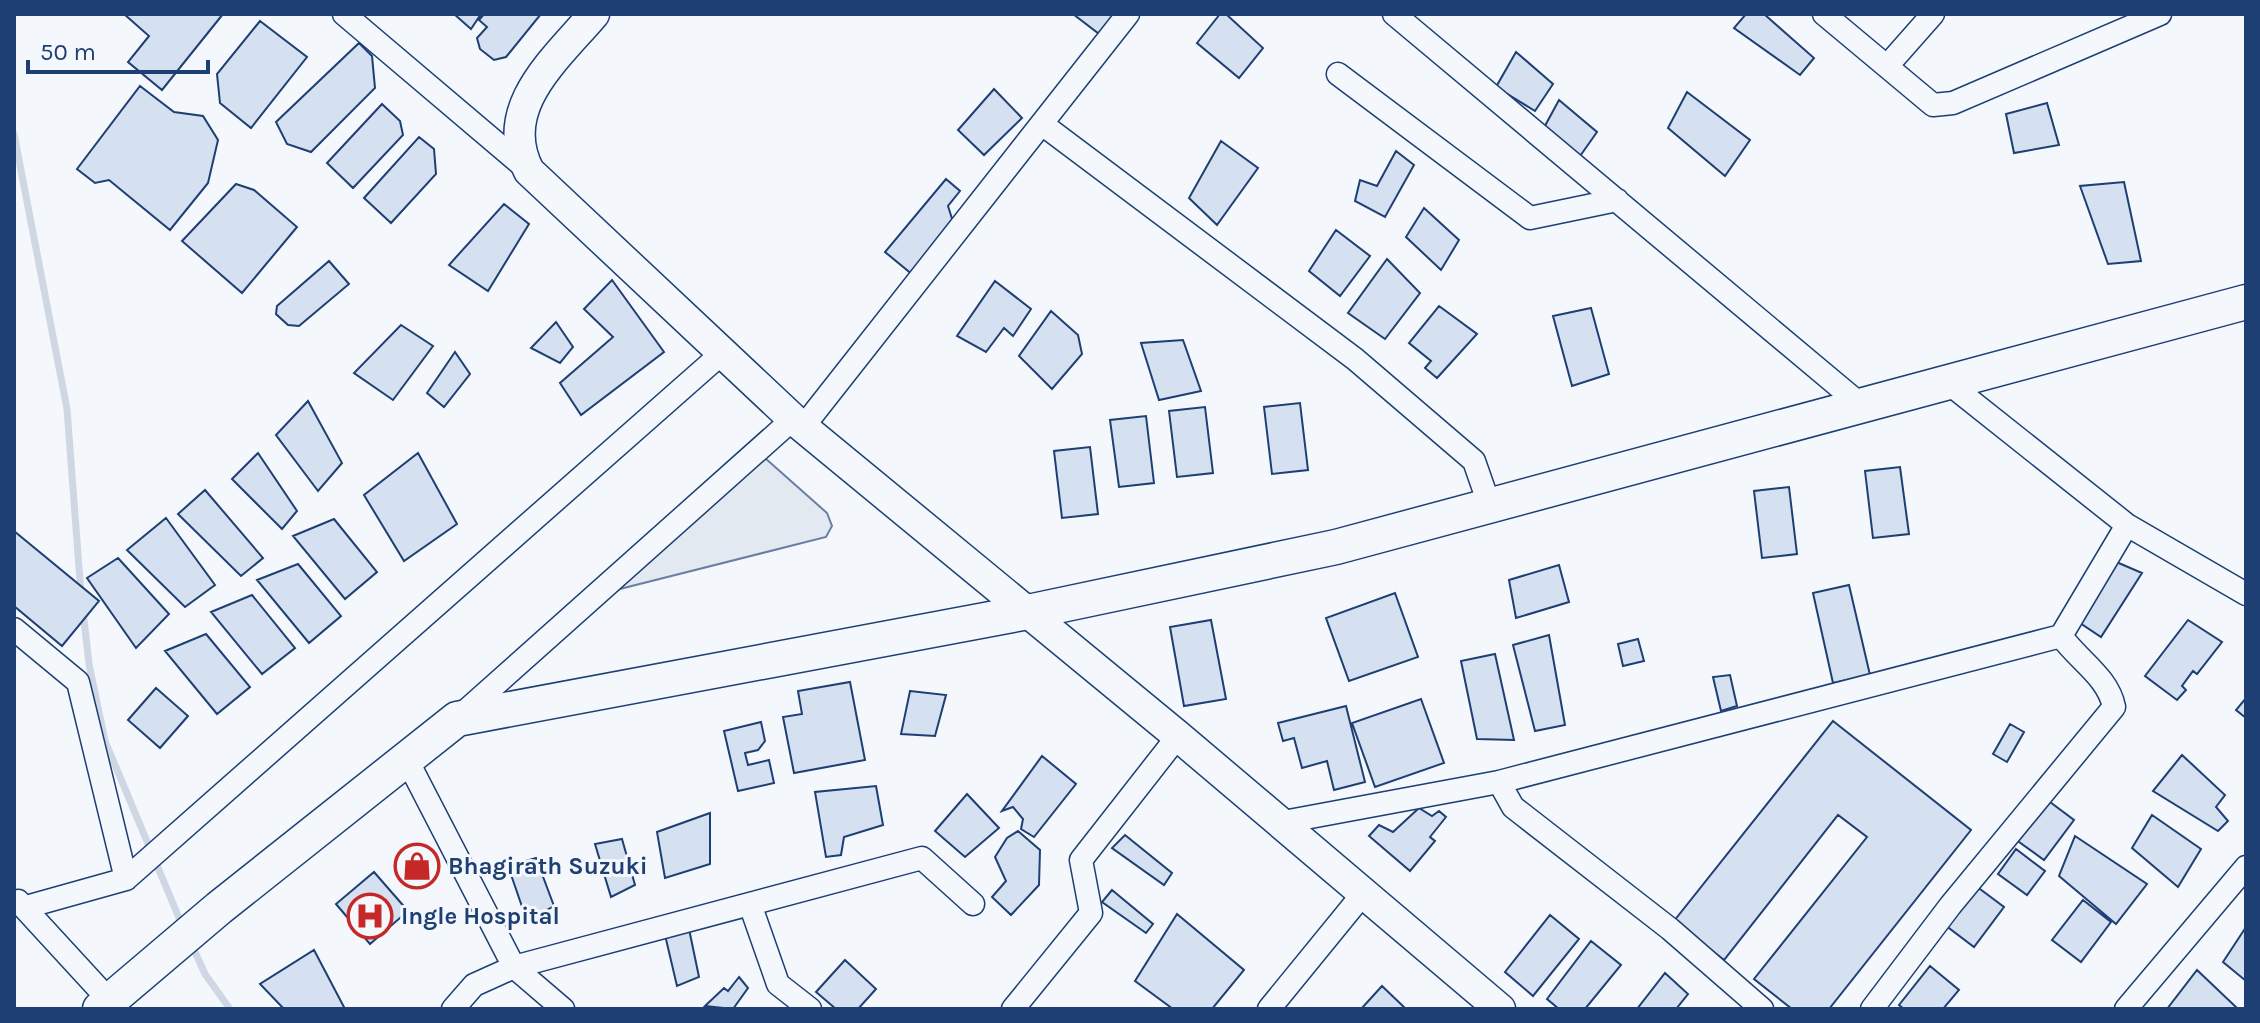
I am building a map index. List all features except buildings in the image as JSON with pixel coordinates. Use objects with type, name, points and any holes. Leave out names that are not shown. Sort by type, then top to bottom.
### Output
[{"type":"main road","points":[[105,1004],[405,756],[457,719],[1028,612],[1336,547],[2246,302]]},
{"type":"street","points":[[344,14],[529,171],[720,355],[798,423],[1178,736],[1500,1009]]},
{"type":"street","points":[[529,171],[516,137],[531,89],[594,14]]},
{"type":"street","points":[[457,719],[798,423],[1128,14]]},
{"type":"street","points":[[1394,14],[1861,405]]},
{"type":"street","points":[[1824,14],[1933,105],[1953,103],[2160,14]]},
{"type":"street","points":[[1888,65],[1933,14]]},
{"type":"street","points":[[1338,74],[1530,218],[1617,200]]},
{"type":"street","points":[[1042,124],[1355,359],[1474,461],[1489,504]]},
{"type":"street","points":[[105,1004],[20,902],[126,879],[720,355]]},
{"type":"street","points":[[1947,382],[2127,525],[2246,594]]},
{"type":"street","points":[[1278,823],[1499,782],[2061,636],[2127,525]]},
{"type":"street","points":[[14,629],[78,682],[126,879]]},
{"type":"street","points":[[1872,1009],[1950,906],[2114,707],[2103,680],[2077,659],[2061,636]]},
{"type":"street","points":[[1013,1009],[1091,913],[1081,860],[1178,736]]},
{"type":"street","points":[[405,756],[514,967],[563,1009]]},
{"type":"street","points":[[1499,782],[1513,807],[1670,929],[1762,1009]]},
{"type":"street","points":[[453,1009],[474,985],[514,967],[922,858],[973,904]]},
{"type":"street","points":[[2126,1009],[2246,867]]},
{"type":"street","points":[[1269,1009],[1362,895]]},
{"type":"street","points":[[750,904],[778,984],[810,1009]]},
{"type":"shaded area","points":[[765,458],[827,513],[832,526],[826,537],[600,594]]},
{"type":"waterway","points":[[14,134],[67,409],[81,594]]},
{"type":"waterway","points":[[83,611],[89,664],[105,741],[182,925]]},
{"type":"waterway","points":[[191,943],[205,974],[230,1009]]},
{"type":"place","name":"Bhagirath Suzuki","points":[[417,866]]},
{"type":"place","name":"Ingle Hospital","points":[[370,916]]}]
